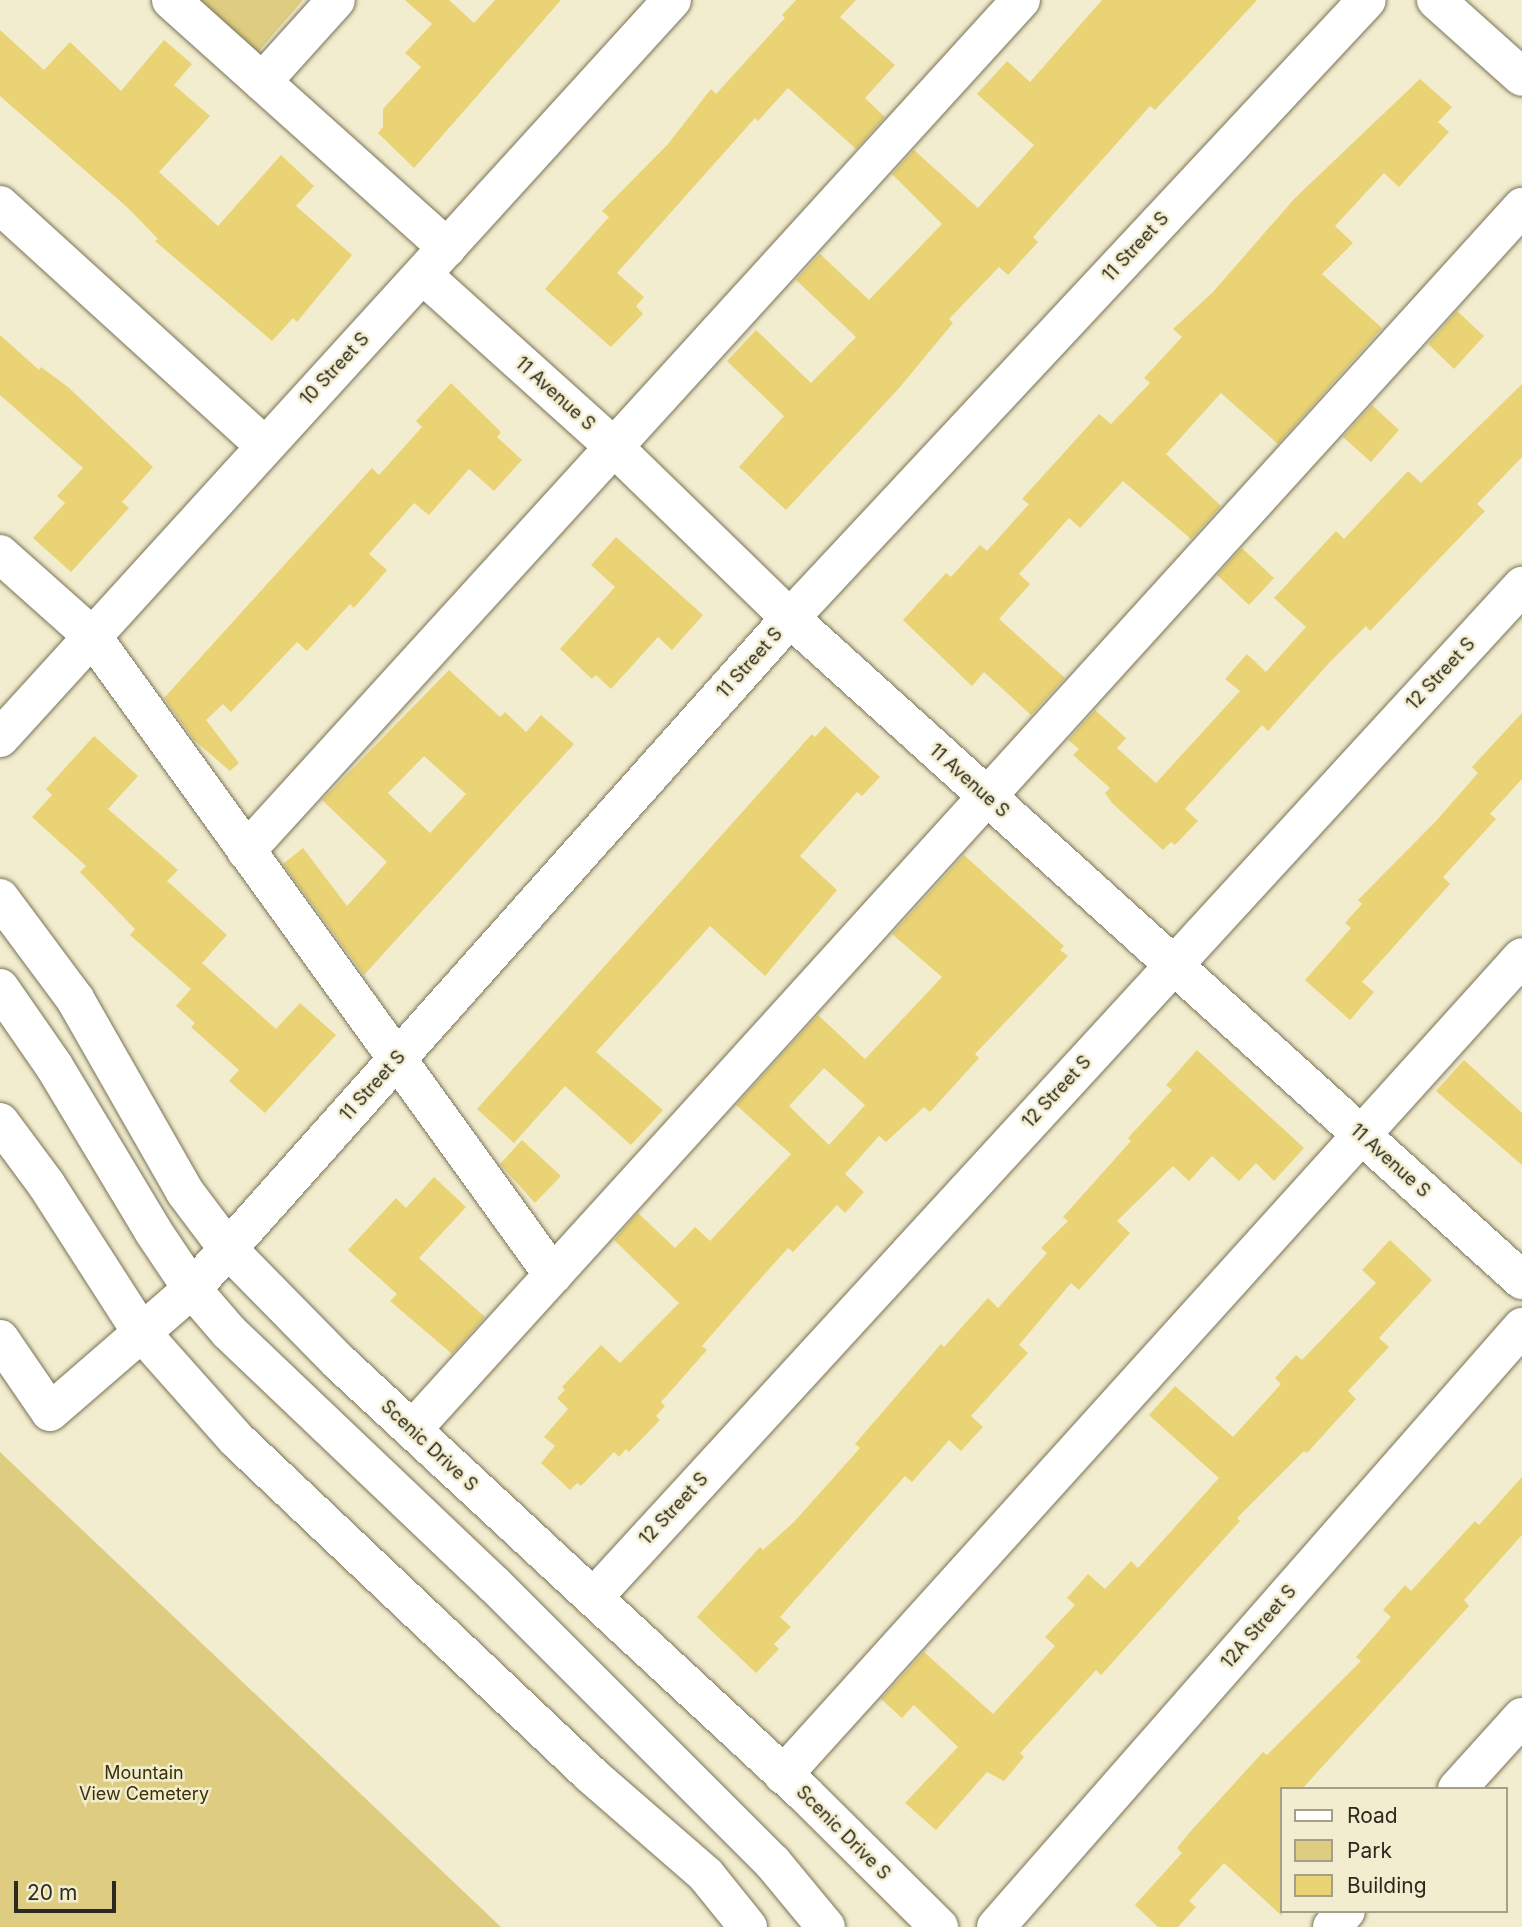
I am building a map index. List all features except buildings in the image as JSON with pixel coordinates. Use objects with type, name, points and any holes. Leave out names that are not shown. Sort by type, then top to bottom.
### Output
[{"type":"street","name":"11 Avenue S","points":[[171,0],[262,82],[616,449],[790,618],[1522,1280]]},
{"type":"street","points":[[262,82],[336,0]]},
{"type":"street","name":"10 Street S","points":[[0,738],[672,0]]},
{"type":"street","points":[[246,851],[616,449],[1021,0]]},
{"type":"street","name":"11 Street S","points":[[0,1339],[50,1412],[192,1289],[790,618],[1367,0]]},
{"type":"street","points":[[1436,0],[1522,77]]},
{"type":"street","points":[[0,205],[264,445]]},
{"type":"street","points":[[412,1430],[1522,207]]},
{"type":"street","points":[[0,554],[92,636],[396,1061],[553,1275]]},
{"type":"street","name":"12 Street S","points":[[593,1598],[1522,586]]},
{"type":"street","name":"Scenic Drive S","points":[[0,898],[75,999],[185,1192],[228,1249],[412,1430],[783,1775],[939,1927]]},
{"type":"street","points":[[783,1775],[1522,957]]},
{"type":"street","points":[[0,988],[54,1066],[192,1289],[229,1332],[495,1585],[773,1863],[826,1927]]},
{"type":"street","points":[[0,1122],[47,1184],[141,1332],[237,1440],[590,1774],[706,1875],[748,1927]]},
{"type":"street","name":"12A Street S","points":[[996,1927],[1522,1327]]},
{"type":"street","points":[[1459,1787],[1522,1717]]},
{"type":"street","points":[[1332,1927],[1344,1913]]},
{"type":"green space","points":[[200,0],[303,0],[258,52]]},
{"type":"green space","name":"Mountain View Cemetery","points":[[0,1452],[501,1927],[0,1927]]}]
